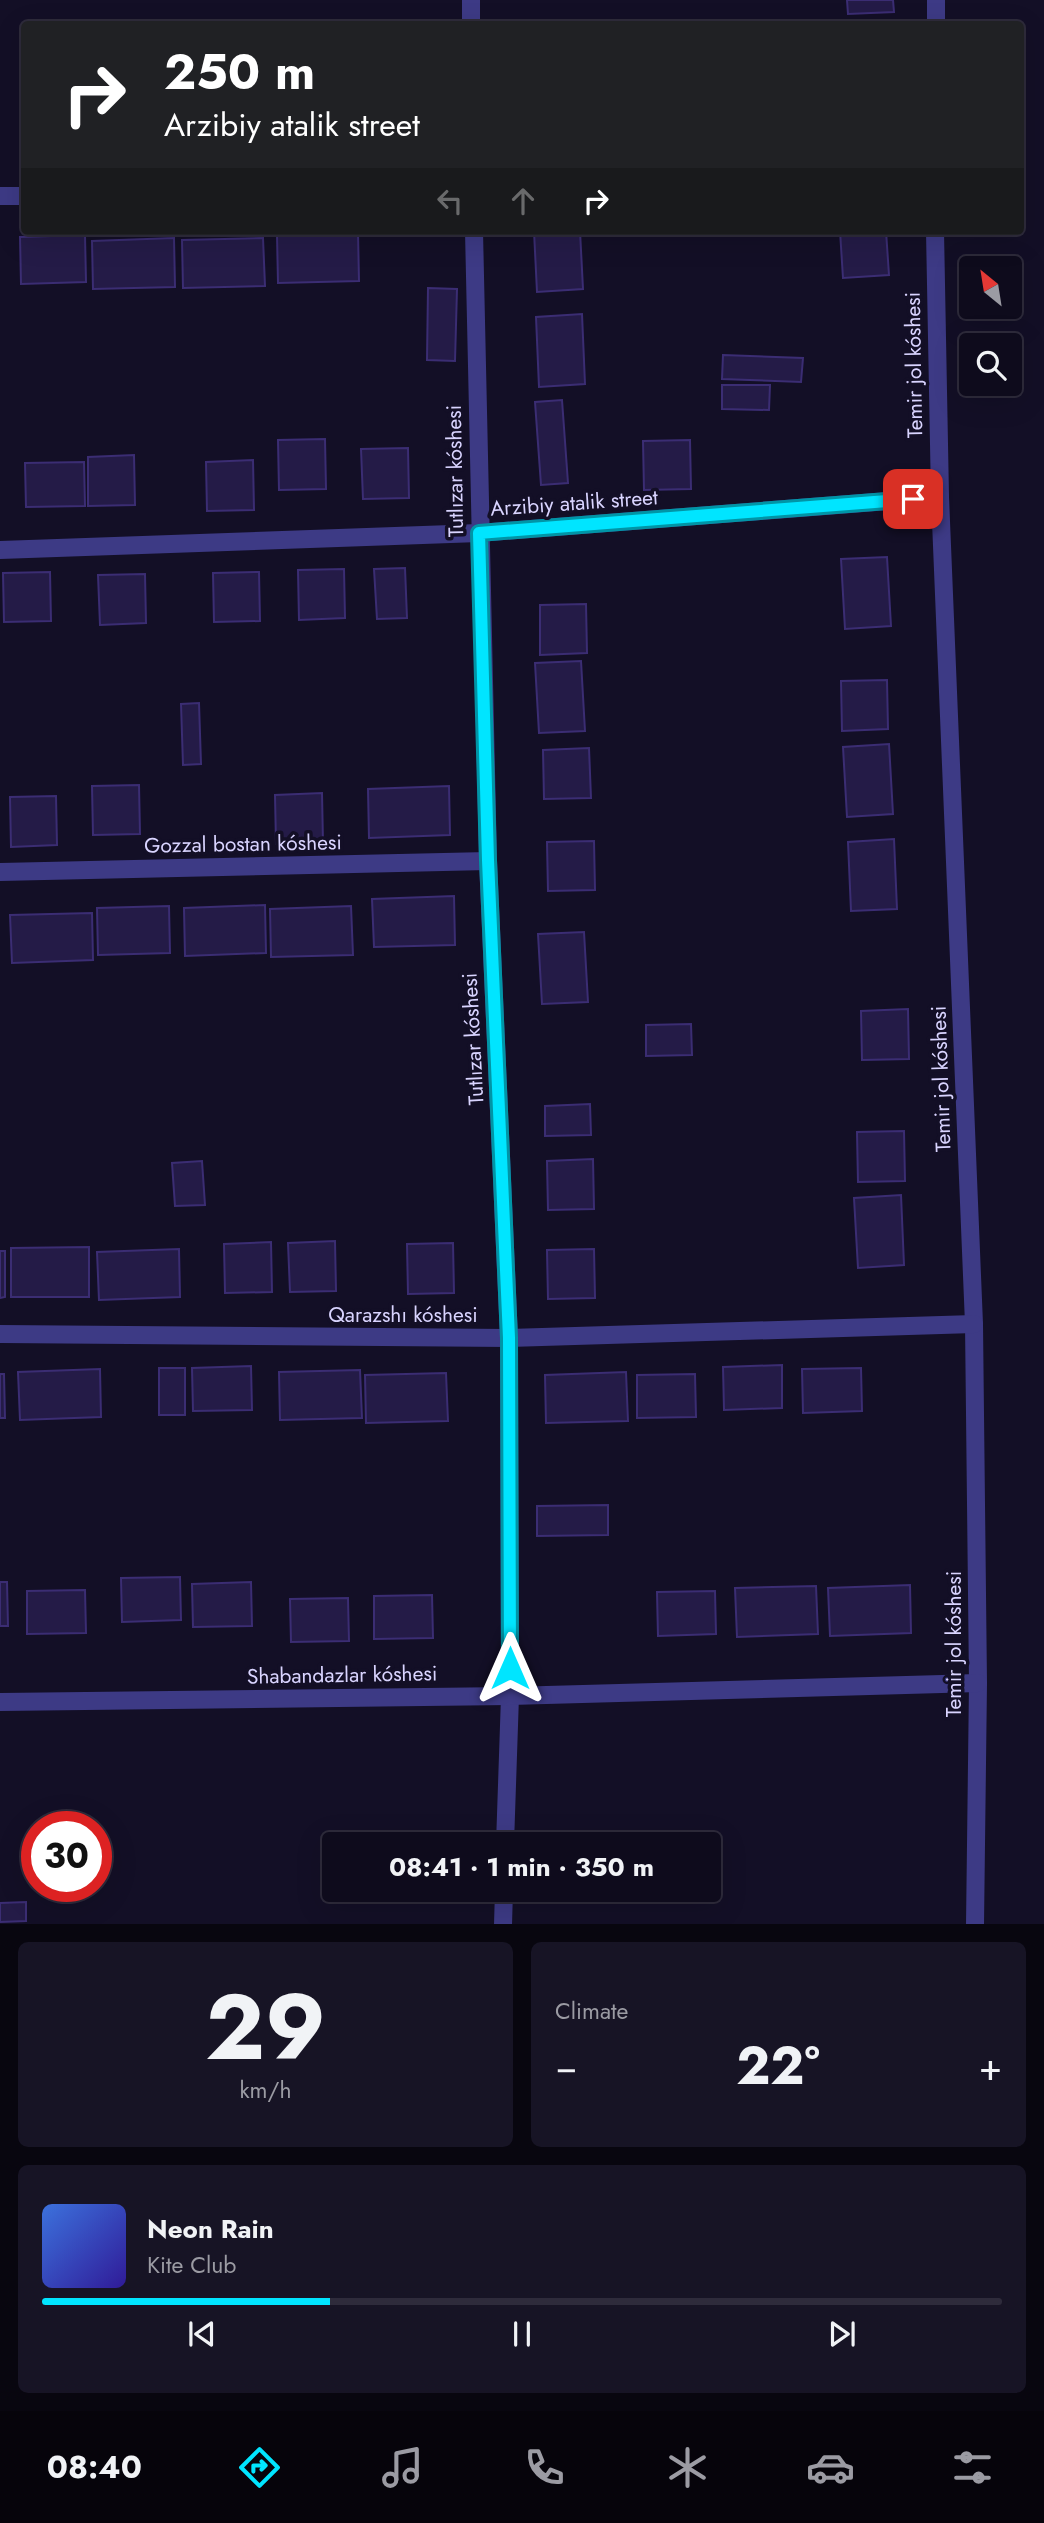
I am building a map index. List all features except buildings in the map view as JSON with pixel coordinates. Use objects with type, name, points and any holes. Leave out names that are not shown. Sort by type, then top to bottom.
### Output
[{"type":"street","points":[[471,0],[471,21]]},
{"type":"street","points":[[936,0],[936,21]]},
{"type":"street","points":[[0,196],[21,196]]},
{"type":"street","name":"Tutlızar kóshesi","points":[[474,235],[488,860],[509,1338],[510,1696],[505,1832]]},
{"type":"street","name":"Temir jol kóshesi","points":[[935,235],[940,497],[974,1324],[978,1684],[975,1924]]},
{"type":"street","name":"Arzibiy atalik street","points":[[0,550],[479,533],[940,497]]},
{"type":"street","name":"Gozzal bostan kóshesi","points":[[0,872],[488,860]]},
{"type":"street","name":"Qarazshı kóshesi","points":[[0,1334],[509,1338],[974,1324]]},
{"type":"street","name":"Shabandazlar kóshesi","points":[[0,1702],[510,1696],[978,1684]]},
{"type":"street","points":[[503,1924],[504,1902]]},
{"type":"route","points":[[510,1668],[509,1338],[488,860],[479,533],[913,499]]}]
